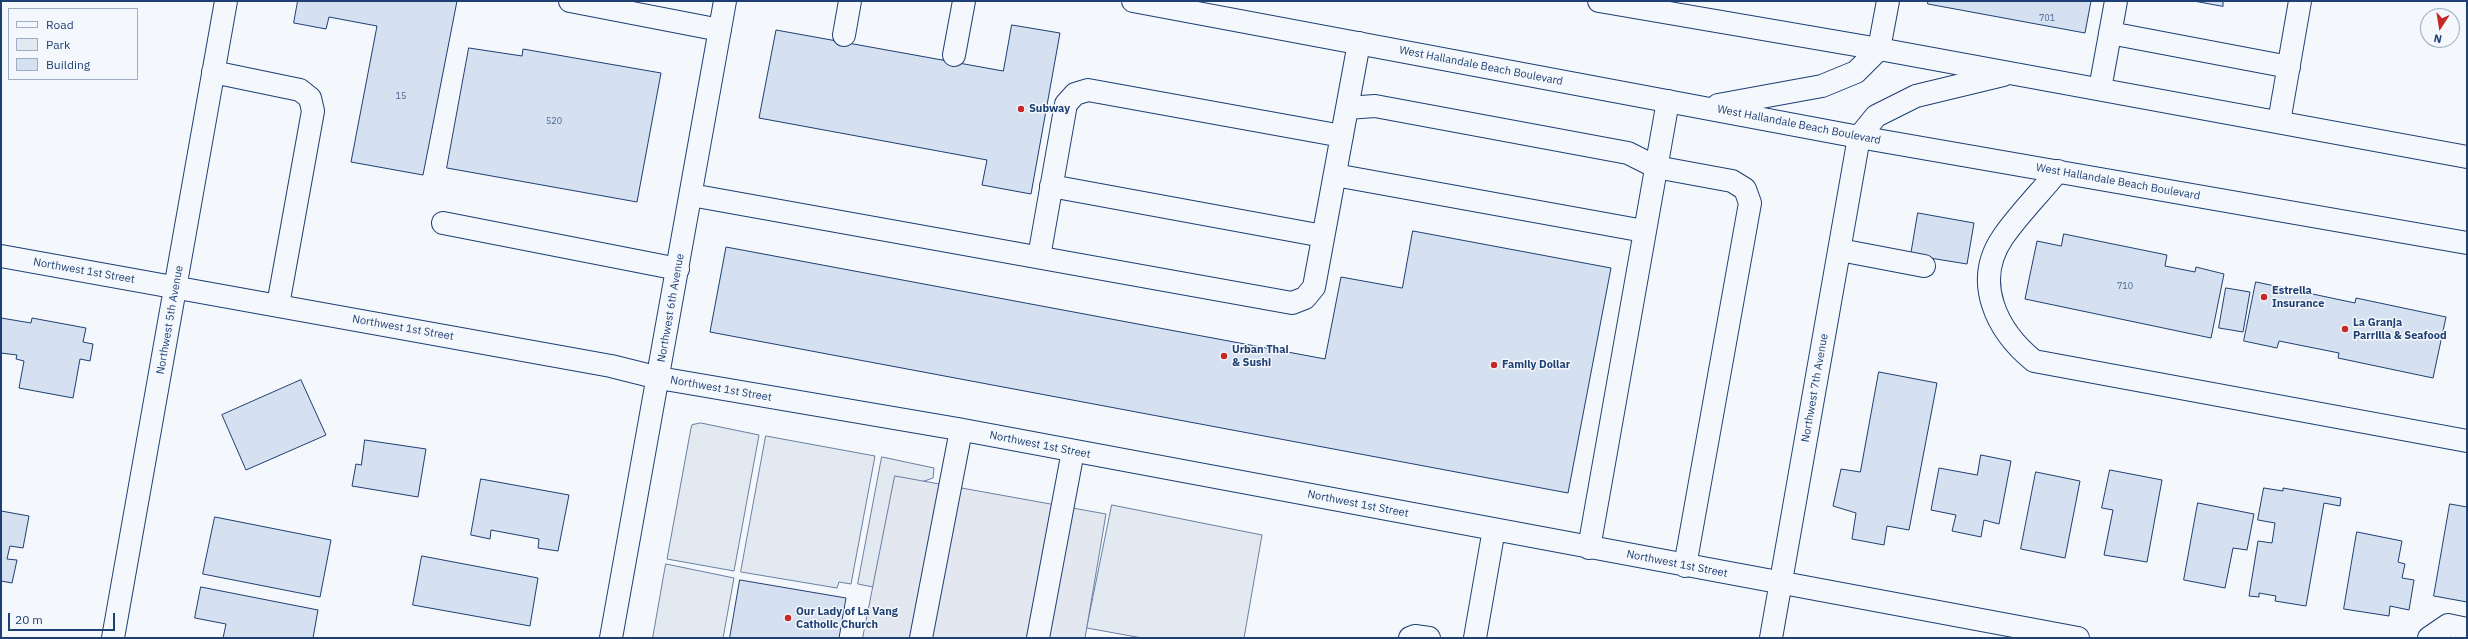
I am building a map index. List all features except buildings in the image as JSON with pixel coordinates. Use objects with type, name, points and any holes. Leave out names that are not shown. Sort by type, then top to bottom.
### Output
[{"type":"street","name":"Northwest 5th Avenue","points":[[113,638],[226,1]]},
{"type":"street","points":[[570,1],[720,30]]},
{"type":"street","name":"Northwest 6th Avenue","points":[[611,638],[659,378],[725,1]]},
{"type":"street","points":[[844,35],[850,1]]},
{"type":"street","points":[[954,55],[964,1]]},
{"type":"street","name":"West Hallandale Beach Boulevard","points":[[1133,1],[1859,137],[2467,243]]},
{"type":"street","points":[[1599,1],[1879,49],[2467,157]]},
{"type":"street","points":[[1705,108],[1822,86],[1856,72],[1879,49],[1888,1]]},
{"type":"street","points":[[2100,89],[2116,1]]},
{"type":"street","points":[[2279,122],[2300,1]]},
{"type":"street","points":[[2110,33],[2289,67]]},
{"type":"street","points":[[691,195],[1292,303],[1305,298],[1314,287],[1359,43]]},
{"type":"street","points":[[213,72],[300,90],[310,98],[313,111],[278,305]]},
{"type":"street","points":[[1859,137],[1876,116],[1916,96],[2012,73]]},
{"type":"street","points":[[1039,257],[1066,104],[1075,94],[1088,90],[1342,136]]},
{"type":"street","points":[[1588,548],[1668,101]]},
{"type":"street","points":[[1347,108],[1375,106],[1628,153],[1656,167],[1732,181],[1745,189],[1750,203],[1685,566]]},
{"type":"street","name":"Northwest 7th Avenue","points":[[1771,638],[1859,137]]},
{"type":"street","points":[[2058,171],[2002,238],[1992,260],[1989,280],[1996,316],[2016,347],[2034,361],[2467,441]]},
{"type":"street","points":[[1335,175],[1644,231]]},
{"type":"street","points":[[1052,186],[1323,236]]},
{"type":"street","points":[[443,223],[678,268]]},
{"type":"street","points":[[1840,250],[1924,266]]},
{"type":"street","name":"Northwest 1st Street","points":[[1,256],[611,366],[659,378],[961,430],[1780,584],[2078,638]]},
{"type":"street","points":[[921,638],[961,430]]},
{"type":"street","points":[[1038,638],[1073,451]]},
{"type":"street","points":[[1475,638],[1494,530]]},
{"type":"street","points":[[2429,638],[2448,625],[2467,629]]},
{"type":"street","points":[[1410,638],[1415,636],[1429,638]]},
{"type":"green space","points":[[701,423],[759,435],[734,571],[667,559],[691,428],[692,425]]},
{"type":"green space","points":[[766,436],[875,456],[851,584],[839,582],[837,588],[741,572]]},
{"type":"green space","points":[[882,457],[934,468],[933,478],[896,491],[878,588],[858,584]]},
{"type":"green space","points":[[1112,505],[1262,535],[1244,638],[1142,638],[1087,628]]},
{"type":"green space","points":[[666,564],[734,578],[723,638],[653,638]]},
{"type":"shaded area","points":[[895,476],[1106,514],[1085,638],[863,638]]},
{"type":"place","name":"Subway","points":[[1021,109]]},
{"type":"place","name":"Estrella Insurance","points":[[2264,297]]},
{"type":"place","name":"La Granja Parrilla & Seafood","points":[[2345,329]]},
{"type":"place","name":"Urban Thai & Sushi","points":[[1224,356]]},
{"type":"place","name":"Family Dollar","points":[[1494,365]]},
{"type":"place","name":"Our Lady of La Vang Catholic Church","points":[[788,618]]}]
